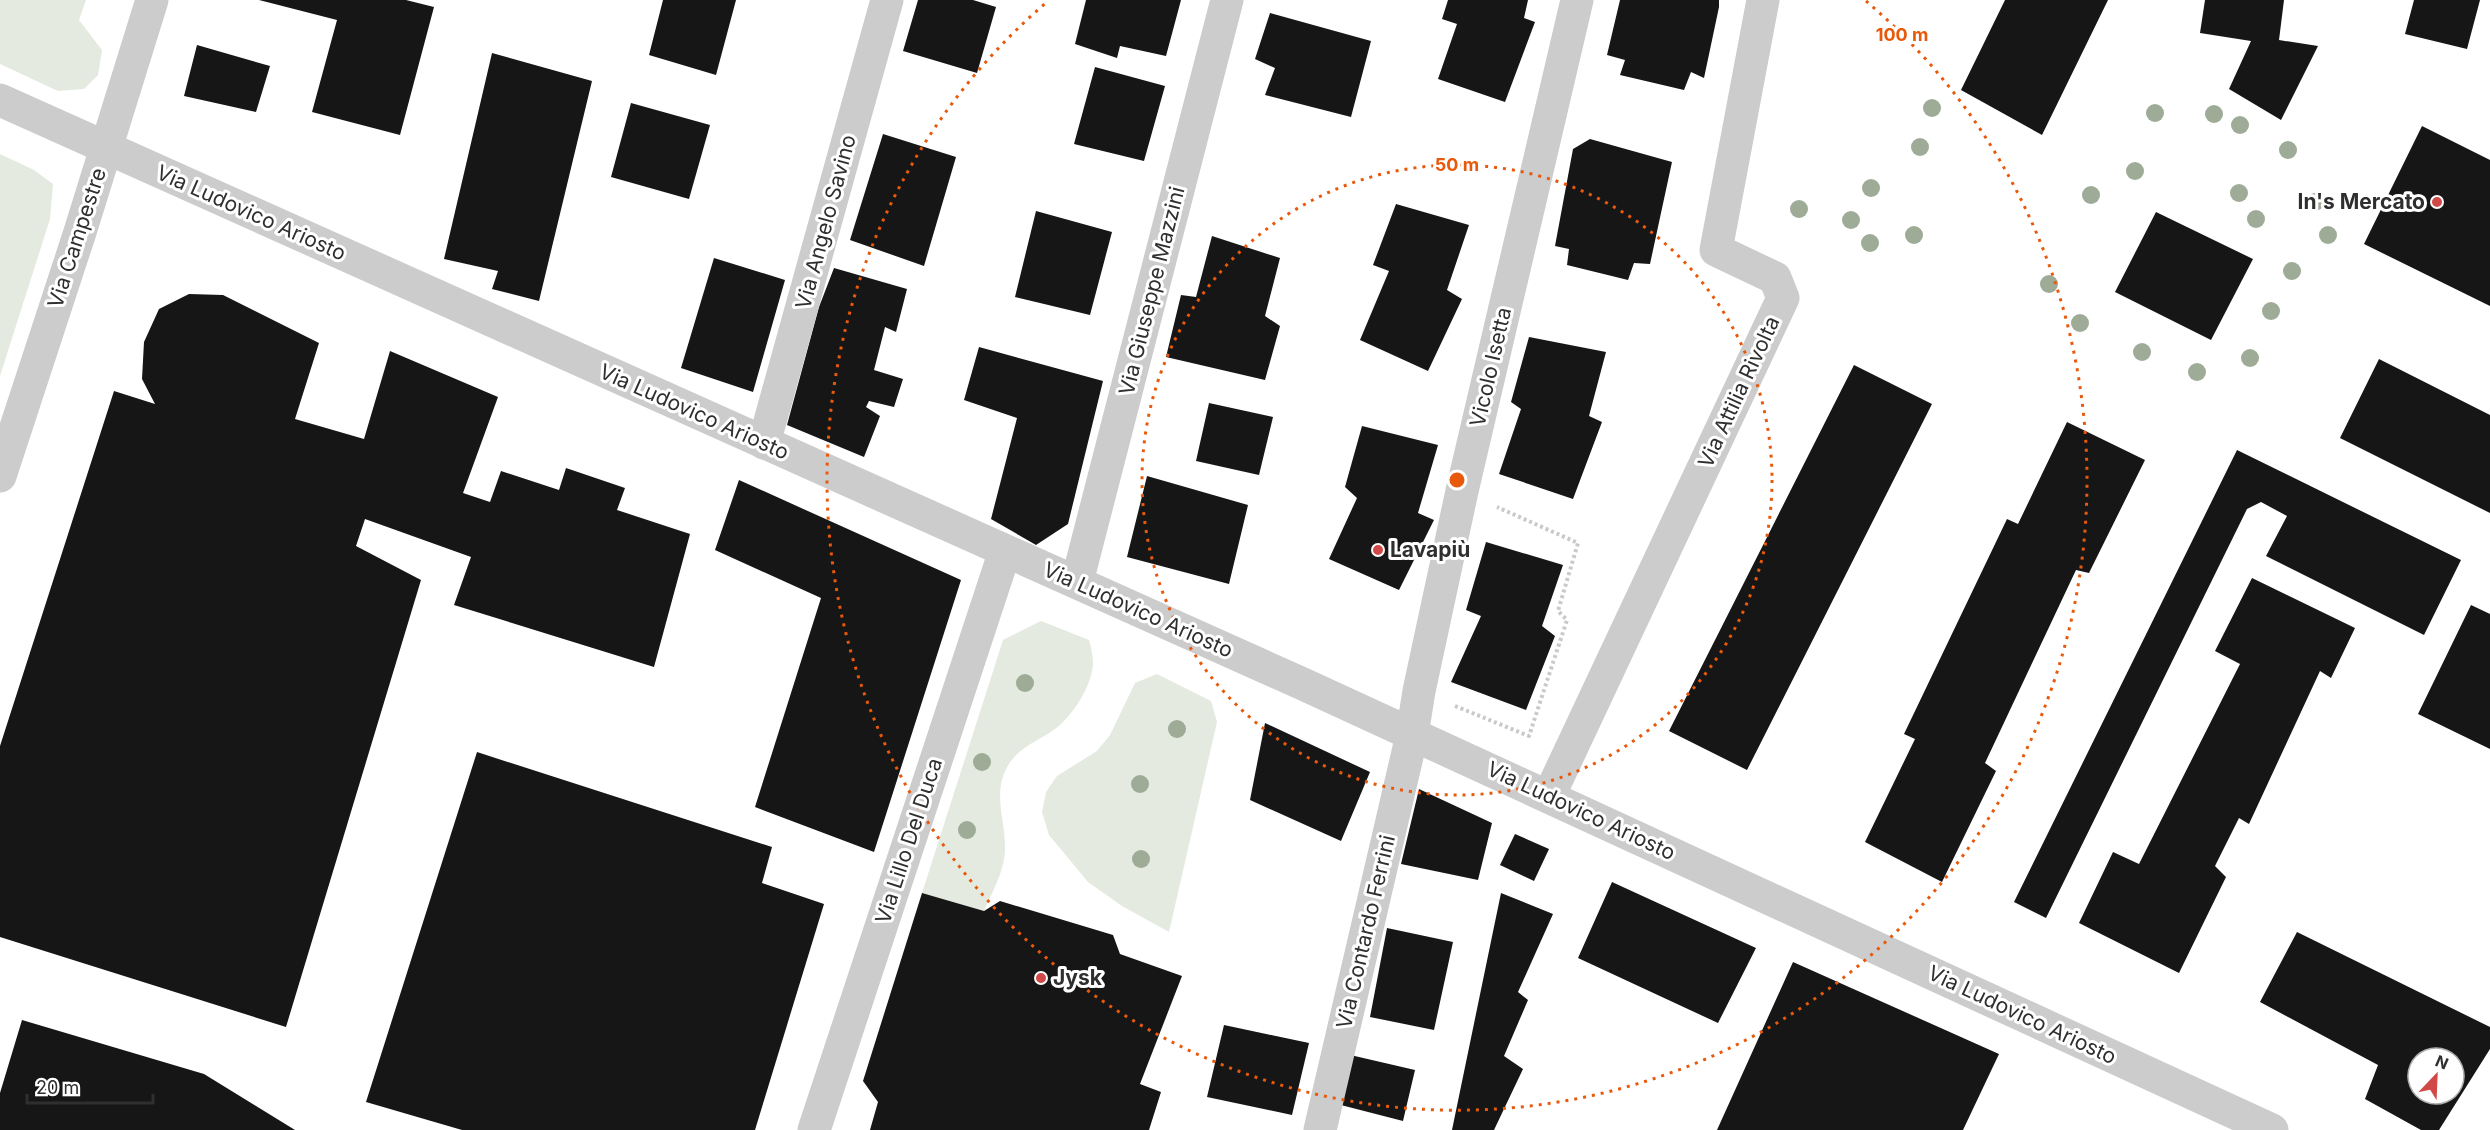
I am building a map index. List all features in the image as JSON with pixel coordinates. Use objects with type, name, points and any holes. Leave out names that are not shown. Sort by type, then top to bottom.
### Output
[{"type":"street","name":"Via Campestre","points":[[0,476],[152,0]]},
{"type":"street","name":"Via Angelo Savino","points":[[764,443],[887,0]]},
{"type":"street","name":"Via Giuseppe Mazzini","points":[[1077,582],[1227,0]]},
{"type":"street","name":"Vicolo Isetta","points":[[1412,735],[1419,691],[1462,491],[1577,0]]},
{"type":"street","name":"Via Attilia Rivolta","points":[[1549,796],[1783,298],[1775,278],[1716,250],[1763,0]]},
{"type":"street","name":"Via Ludovico Ariosto","points":[[0,100],[1077,582],[1549,796],[2272,1130]]},
{"type":"street","name":"Via Lillo Del Duca","points":[[814,1130],[1005,551]]},
{"type":"street","name":"Via Contardo Ferrini","points":[[1320,1130],[1412,735]]},
{"type":"path","points":[[1419,691],[1529,736],[1566,620],[1558,611],[1578,543],[1462,491]]},
{"type":"shaded area","points":[[0,0],[86,0],[79,20],[102,50],[98,75],[84,89],[58,91],[0,64]]},
{"type":"shaded area","points":[[0,154],[34,170],[53,184],[50,219],[0,376]]},
{"type":"shaded area","points":[[1041,621],[1089,640],[1093,663],[1085,690],[1062,724],[1020,751],[1005,772],[1000,794],[1005,839],[1004,859],[984,911],[922,893],[1003,640]]},
{"type":"shaded area","points":[[1157,674],[1211,701],[1217,722],[1169,932],[1122,906],[1088,882],[1049,835],[1042,812],[1046,792],[1057,776],[1097,751],[1110,735],[1135,683]]},
{"type":"building","points":[[259,0],[406,0],[434,7],[400,135],[312,112],[337,20]]},
{"type":"building","points":[[663,0],[736,0],[716,75],[649,55]]},
{"type":"building","points":[[918,0],[973,0],[996,7],[977,73],[903,51]]},
{"type":"building","points":[[1086,0],[1181,0],[1166,56],[1120,46],[1117,58],[1075,44]]},
{"type":"building","points":[[1448,0],[1528,0],[1524,18],[1535,22],[1505,102],[1438,79],[1457,24],[1442,19]]},
{"type":"building","points":[[1620,0],[1719,0],[1704,78],[1691,72],[1684,90],[1620,75],[1625,60],[1607,55]]},
{"type":"building","points":[[2005,0],[2108,0],[2042,135],[1961,90]]},
{"type":"building","points":[[2205,0],[2284,0],[2279,40],[2318,46],[2281,120],[2229,89],[2251,41],[2200,33]]},
{"type":"building","points":[[2414,0],[2480,0],[2467,49],[2405,34]]},
{"type":"building","points":[[1270,13],[1371,41],[1351,117],[1265,95],[1275,68],[1255,59]]},
{"type":"building","points":[[197,45],[270,66],[256,112],[184,96]]},
{"type":"building","points":[[492,53],[592,81],[539,301],[492,289],[498,271],[444,259]]},
{"type":"building","points":[[1095,67],[1165,86],[1144,161],[1074,144]]},
{"type":"building","points":[[631,103],[710,125],[689,199],[611,177]]},
{"type":"building","name":"In's Mercato","points":[[2422,126],[2490,160],[2490,306],[2364,244]]},
{"type":"building","points":[[883,134],[956,157],[924,266],[850,240]]},
{"type":"building","points":[[1590,139],[1672,162],[1650,264],[1634,263],[1628,280],[1567,265],[1569,249],[1555,246],[1573,149]]},
{"type":"building","points":[[1396,204],[1469,225],[1447,290],[1462,299],[1428,371],[1360,340],[1389,271],[1373,265]]},
{"type":"building","points":[[1036,211],[1112,232],[1090,315],[1015,297]]},
{"type":"building","points":[[2156,212],[2253,259],[2211,340],[2115,292]]},
{"type":"building","points":[[1212,236],[1280,258],[1265,316],[1280,326],[1265,380],[1166,357],[1181,295],[1196,297]]},
{"type":"building","points":[[714,258],[785,280],[753,392],[681,368]]},
{"type":"building","points":[[834,268],[907,289],[896,332],[885,327],[874,370],[903,379],[894,407],[869,401],[866,407],[880,416],[864,457],[787,425],[819,307]]},
{"type":"building","points":[[189,294],[223,295],[319,343],[295,419],[364,439],[390,351],[498,397],[463,493],[490,502],[501,471],[559,490],[566,468],[625,488],[617,510],[690,534],[654,667],[454,605],[471,557],[365,519],[356,546],[421,580],[286,1027],[0,937],[0,746],[114,391],[155,404],[142,379],[144,342],[159,309]]},
{"type":"building","points":[[1529,337],[1606,352],[1589,416],[1602,422],[1573,499],[1499,474],[1521,409],[1511,402]]},
{"type":"building","points":[[979,347],[1103,381],[1068,524],[1036,545],[991,519],[1017,418],[964,400]]},
{"type":"building","points":[[2379,359],[2490,415],[2490,513],[2340,438]]},
{"type":"building","points":[[1854,365],[1932,404],[1747,770],[1669,731]]},
{"type":"building","points":[[1209,403],[1273,417],[1259,475],[1196,461]]},
{"type":"building","points":[[2067,422],[2145,460],[2089,573],[2076,570],[1985,763],[1996,771],[1942,882],[1865,842],[1915,739],[1904,734],[2007,519],[2018,524]]},
{"type":"building","points":[[1362,426],[1438,445],[1418,513],[1434,520],[1399,590],[1329,559],[1357,498],[1345,487]]},
{"type":"building","points":[[2237,450],[2461,560],[2424,635],[2266,556],[2287,516],[2261,502],[2247,509],[2046,918],[2014,902]]},
{"type":"building","points":[[1147,476],[1248,505],[1229,584],[1127,557]]},
{"type":"building","points":[[739,480],[961,580],[874,852],[755,807],[821,598],[715,550]]},
{"type":"building","points":[[1486,542],[1563,565],[1542,626],[1555,636],[1526,710],[1451,682],[1481,616],[1466,610]]},
{"type":"building","points":[[2252,578],[2355,628],[2331,678],[2320,671],[2249,824],[2239,818],[2215,866],[2226,877],[2179,973],[2079,923],[2113,852],[2139,864],[2240,664],[2215,651]]},
{"type":"building","points":[[2471,605],[2490,614],[2490,749],[2418,714]]},
{"type":"building","points":[[1265,723],[1370,772],[1341,841],[1250,800]]},
{"type":"building","points":[[477,752],[772,847],[762,883],[824,904],[755,1130],[462,1130],[366,1102]]},
{"type":"building","points":[[1419,789],[1492,823],[1478,880],[1401,864]]},
{"type":"building","points":[[1515,834],[1549,849],[1534,881],[1500,865]]},
{"type":"building","points":[[1612,882],[1756,948],[1718,1023],[1578,958]]},
{"type":"building","points":[[922,893],[984,911],[1000,901],[1113,935],[1120,954],[1182,976],[1140,1084],[1161,1092],[1149,1130],[870,1130],[878,1102],[863,1081]]},
{"type":"building","points":[[1501,893],[1553,914],[1518,992],[1528,1000],[1504,1056],[1523,1069],[1494,1130],[1452,1130]]},
{"type":"building","points":[[1387,928],[1453,942],[1434,1030],[1370,1017]]},
{"type":"building","points":[[2297,932],[2490,1027],[2490,1049],[2466,1087],[2466,1046],[2406,1046],[2406,1106],[2454,1106],[2439,1130],[2421,1130],[2365,1099],[2378,1065],[2260,1002]]},
{"type":"building","points":[[1793,962],[1999,1054],[1963,1130],[1717,1130]]},
{"type":"building","points":[[22,1020],[204,1074],[295,1130],[0,1130],[0,1093]]},
{"type":"building","points":[[1224,1025],[1309,1043],[1292,1115],[1207,1097]]},
{"type":"building","points":[[1346,1054],[1415,1070],[1403,1121],[1337,1104]]},
{"type":"place","name":"In's Mercato","points":[[2437,202]]},
{"type":"place","name":"Lavapiù","points":[[1378,550]]},
{"type":"place","name":"Jysk","points":[[1041,978]]}]
